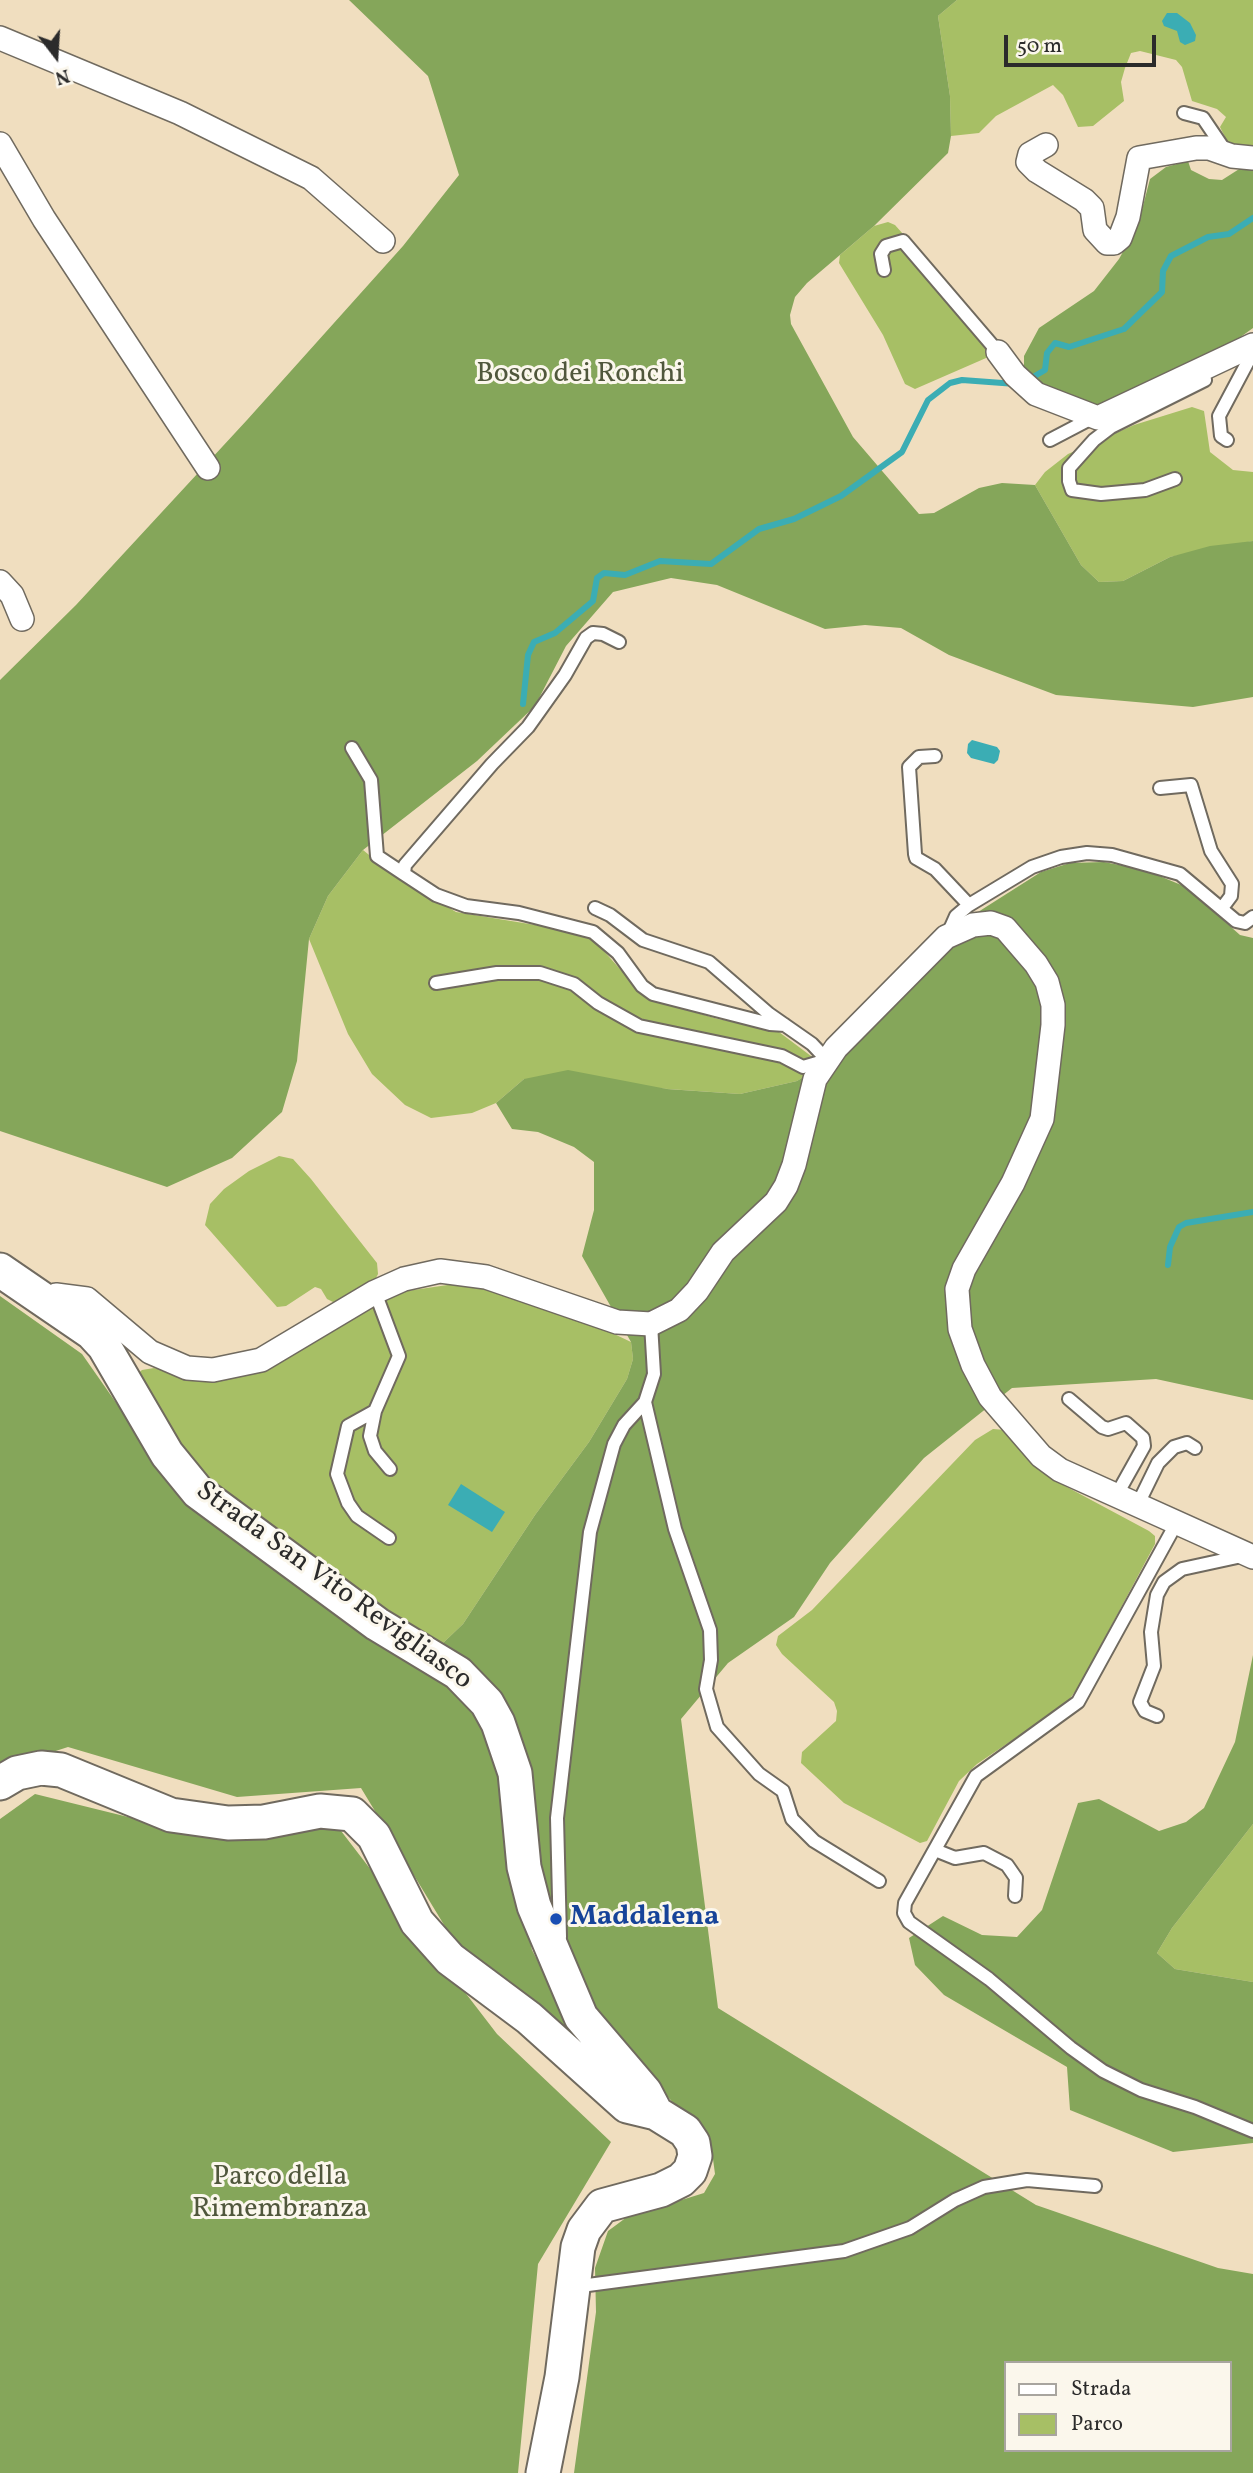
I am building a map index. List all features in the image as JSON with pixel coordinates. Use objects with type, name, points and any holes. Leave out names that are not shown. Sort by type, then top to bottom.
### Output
[{"type":"street","points":[[0,38],[180,113],[311,178],[383,241]]},
{"type":"street","points":[[0,144],[44,219],[208,468]]},
{"type":"street","points":[[1046,145],[1030,154],[1028,162],[1092,208],[1100,238],[1107,243],[1114,243],[1120,238],[1128,217],[1139,158],[1196,148],[1209,148],[1242,157]]},
{"type":"street","points":[[998,352],[1015,375],[1036,394],[1092,418],[1121,410],[1252,352]]},
{"type":"street","points":[[0,582],[12,595],[22,620]]},
{"type":"street","points":[[46,1302],[56,1294],[87,1299],[150,1352],[187,1368],[212,1370],[261,1360],[375,1292],[421,1274],[461,1272],[486,1277],[617,1322],[651,1324],[679,1310],[697,1291],[717,1260],[764,1217],[781,1194],[794,1165],[816,1079],[827,1060],[947,937],[972,925],[991,923],[1005,928],[1036,964],[1046,982],[1053,1005],[1042,1119],[1013,1183],[964,1269],[957,1289],[960,1329],[972,1365],[990,1397],[1041,1456],[1076,1479],[1251,1556]]},
{"type":"street","name":"Strada San Vito Revigliasco","points":[[0,1270],[46,1302],[75,1318],[104,1346],[167,1454],[198,1492],[377,1624],[458,1673],[487,1703],[498,1723],[515,1773],[529,1891],[559,1966],[589,2030],[645,2092],[656,2113],[676,2123],[693,2143],[695,2156],[690,2171],[681,2180],[661,2190],[619,2200],[595,2213],[578,2246],[562,2377],[543,2473]]},
{"type":"street","points":[[0,1783],[18,1773],[41,1768],[61,1770],[171,1815],[217,1822],[264,1822],[320,1811],[352,1814],[374,1836],[405,1903],[435,1944],[529,2018],[627,2106],[656,2113]]},
{"type":"lane","points":[[1184,113],[1203,118],[1214,138],[1242,157]]},
{"type":"lane","points":[[884,271],[881,254],[886,246],[903,241],[998,352]]},
{"type":"lane","points":[[1227,440],[1221,436],[1219,416],[1252,352]]},
{"type":"lane","points":[[1175,479],[1145,490],[1101,494],[1072,491],[1069,468],[1078,455],[1111,427],[1252,352]]},
{"type":"lane","points":[[1050,440],[1092,418]]},
{"type":"lane","points":[[404,874],[405,865],[492,764],[528,727],[565,675],[586,638],[593,633],[603,634],[620,642]]},
{"type":"lane","points":[[352,748],[371,780],[377,856],[436,895],[466,906],[519,913],[593,932],[618,953],[642,986],[653,994],[761,1022],[785,1024]]},
{"type":"lane","points":[[935,756],[919,757],[909,767],[916,859],[935,869],[969,905]]},
{"type":"lane","points":[[1160,788],[1191,785],[1211,851],[1232,884],[1231,896],[1222,908]]},
{"type":"lane","points":[[947,937],[956,916],[969,905],[1032,867],[1062,857],[1087,853],[1112,855],[1180,874],[1236,921],[1245,923],[1253,917]]},
{"type":"lane","points":[[595,908],[610,915],[643,940],[709,962],[827,1060]]},
{"type":"lane","points":[[436,983],[497,973],[540,973],[574,984],[598,1003],[639,1026],[782,1056],[803,1067],[827,1060]]},
{"type":"lane","points":[[375,1292],[399,1356],[375,1410],[370,1436],[375,1451],[390,1469]]},
{"type":"lane","points":[[559,1966],[557,1818],[590,1532],[614,1444],[624,1424],[645,1402],[654,1374],[651,1324]]},
{"type":"lane","points":[[1069,1399],[1102,1427],[1108,1429],[1126,1423],[1138,1430],[1143,1438],[1144,1446],[1116,1496]]},
{"type":"lane","points":[[645,1402],[675,1529],[710,1630],[711,1660],[706,1689],[717,1727],[760,1774],[783,1791],[792,1819],[814,1841],[878,1881]]},
{"type":"lane","points":[[375,1410],[354,1420],[348,1426],[337,1474],[348,1503],[357,1516],[389,1538]]},
{"type":"lane","points":[[1137,1506],[1158,1462],[1174,1447],[1186,1443],[1195,1448]]},
{"type":"lane","points":[[1177,1522],[1078,1702],[976,1776],[905,1903],[904,1913],[909,1922],[989,1979],[1070,2048],[1103,2071],[1140,2090],[1195,2107],[1253,2132]]},
{"type":"lane","points":[[1157,1716],[1145,1711],[1140,1702],[1152,1677],[1152,1616],[1164,1582],[1182,1569],[1251,1556]]},
{"type":"lane","points":[[935,1850],[955,1858],[984,1853],[1007,1865],[1016,1878],[1015,1896]]},
{"type":"lane","points":[[573,2287],[844,2250],[910,2228],[955,2200],[984,2187],[1027,2180],[1094,2186]]},
{"type":"green space","name":"Bosco dei Ronchi","points":[[349,0],[957,0],[938,16],[950,96],[951,136],[948,153],[874,226],[807,283],[795,297],[790,315],[791,324],[853,437],[919,514],[934,513],[979,488],[1002,483],[1035,485],[1081,565],[1099,582],[1123,581],[1170,557],[1210,546],[1253,541],[1253,697],[1193,707],[1056,695],[949,655],[901,628],[865,625],[825,629],[717,585],[671,578],[613,592],[566,646],[535,706],[477,761],[363,850],[328,896],[309,939],[297,1061],[282,1112],[232,1158],[167,1187],[0,1131],[0,680],[76,605],[247,420],[403,246],[459,175],[428,76]]},
{"type":"green space","points":[[957,0],[1253,0],[1253,149],[1241,148],[1227,141],[1220,127],[1226,117],[1217,109],[1192,101],[1182,67],[1176,60],[1140,51],[1131,53],[1125,68],[1121,82],[1124,101],[1093,126],[1078,127],[1063,95],[1053,85],[996,116],[979,133],[951,136],[950,96],[938,16]]},
{"type":"green space","points":[[1188,161],[1191,170],[1209,179],[1222,180],[1247,164],[1253,164],[1253,328],[1224,349],[1093,407],[1074,403],[1024,374],[1024,356],[1039,328],[1094,291],[1119,259],[1138,225],[1150,179],[1166,167]]},
{"type":"green space","points":[[888,222],[895,225],[1000,343],[993,355],[915,389],[905,384],[883,335],[839,263],[840,255],[874,226]]},
{"type":"green space","points":[[1192,407],[1204,411],[1210,452],[1233,470],[1253,472],[1253,541],[1170,557],[1123,581],[1099,582],[1081,565],[1035,485],[1045,472],[1068,454],[1134,425]]},
{"type":"green space","points":[[363,850],[390,872],[456,912],[566,930],[594,940],[646,998],[718,1019],[775,1029],[811,1056],[816,1064],[809,1074],[797,1081],[740,1094],[524,1079],[496,1103],[472,1113],[431,1118],[405,1105],[372,1074],[348,1034],[309,939],[328,896]]},
{"type":"green space","points":[[1104,862],[1145,870],[1186,887],[1240,935],[1253,938],[1253,1400],[1156,1379],[1012,1388],[924,1458],[830,1563],[794,1617],[728,1663],[681,1719],[718,2008],[1036,2205],[1218,2268],[1253,2274],[1253,2473],[574,2473],[596,2312],[595,2268],[608,2231],[627,2217],[704,2193],[715,2174],[711,2144],[600,2023],[541,1900],[531,1780],[503,1698],[443,1643],[463,1624],[535,1515],[589,1442],[627,1379],[633,1359],[631,1342],[582,1256],[594,1210],[594,1162],[574,1147],[538,1132],[512,1129],[496,1103],[524,1079],[568,1070],[667,1089],[740,1094],[797,1081],[826,1063],[967,919],[1041,872],[1070,863]]},
{"type":"green space","points":[[279,1156],[293,1159],[377,1263],[378,1274],[374,1282],[335,1303],[327,1299],[321,1289],[315,1287],[286,1306],[277,1307],[205,1225],[210,1204],[224,1189],[249,1171]]},
{"type":"green space","points":[[461,1283],[512,1297],[610,1332],[631,1342],[633,1359],[627,1379],[589,1442],[535,1515],[463,1624],[443,1643],[425,1640],[199,1478],[134,1377],[142,1370],[154,1368],[186,1377],[230,1379],[271,1366],[400,1292]]},
{"type":"green space","points":[[0,1296],[82,1354],[189,1507],[321,1604],[435,1670],[457,1694],[489,1735],[532,1950],[566,2016],[621,2083],[455,1943],[361,1788],[237,1797],[68,1747],[0,1769]]},
{"type":"green space","points":[[993,1429],[1005,1430],[1044,1471],[1065,1486],[1149,1531],[1155,1536],[1155,1544],[1079,1686],[1066,1704],[977,1764],[959,1781],[927,1841],[920,1843],[844,1803],[801,1763],[802,1752],[836,1721],[837,1711],[834,1702],[782,1654],[776,1645],[778,1636],[812,1610],[975,1440]]},
{"type":"green space","points":[[1253,1655],[1253,1824],[1172,1928],[1157,1953],[1175,1969],[1253,1982],[1253,2143],[1173,2152],[1070,2110],[1067,2067],[944,1995],[915,1965],[909,1938],[943,1916],[982,1935],[1017,1937],[1042,1910],[1078,1803],[1099,1799],[1159,1831],[1186,1822],[1204,1808],[1235,1742]]},
{"type":"green space","name":"Parco della Rimembranza","points":[[35,1794],[201,1835],[338,1827],[497,2034],[611,2142],[538,2264],[518,2473],[0,2473],[0,1819]]},
{"type":"green space","points":[[1253,1824],[1253,1982],[1175,1969],[1157,1953],[1172,1928]]},
{"type":"water","points":[[1167,13],[1177,13],[1190,23],[1196,35],[1195,41],[1185,45],[1180,42],[1177,31],[1164,26],[1162,21]]},
{"type":"water","points":[[972,740],[997,747],[1000,751],[998,760],[994,764],[971,758],[967,753],[968,744]]},
{"type":"water","points":[[461,1484],[505,1512],[492,1532],[448,1505]]},
{"type":"waterway","points":[[1028,380],[1045,370],[1047,353],[1055,343],[1069,347],[1124,329],[1162,292],[1163,271],[1171,256],[1208,237],[1229,234],[1253,218]]},
{"type":"waterway","points":[[523,704],[528,655],[534,642],[555,633],[593,601],[597,578],[604,573],[625,575],[660,561],[711,564],[759,529],[794,519],[841,496],[902,452],[928,400],[950,383],[962,380],[1016,384]]},
{"type":"waterway","points":[[1168,1265],[1170,1247],[1179,1227],[1186,1223],[1253,1212]]},
{"type":"place","name":"Maddalena","points":[[556,1919]]}]
